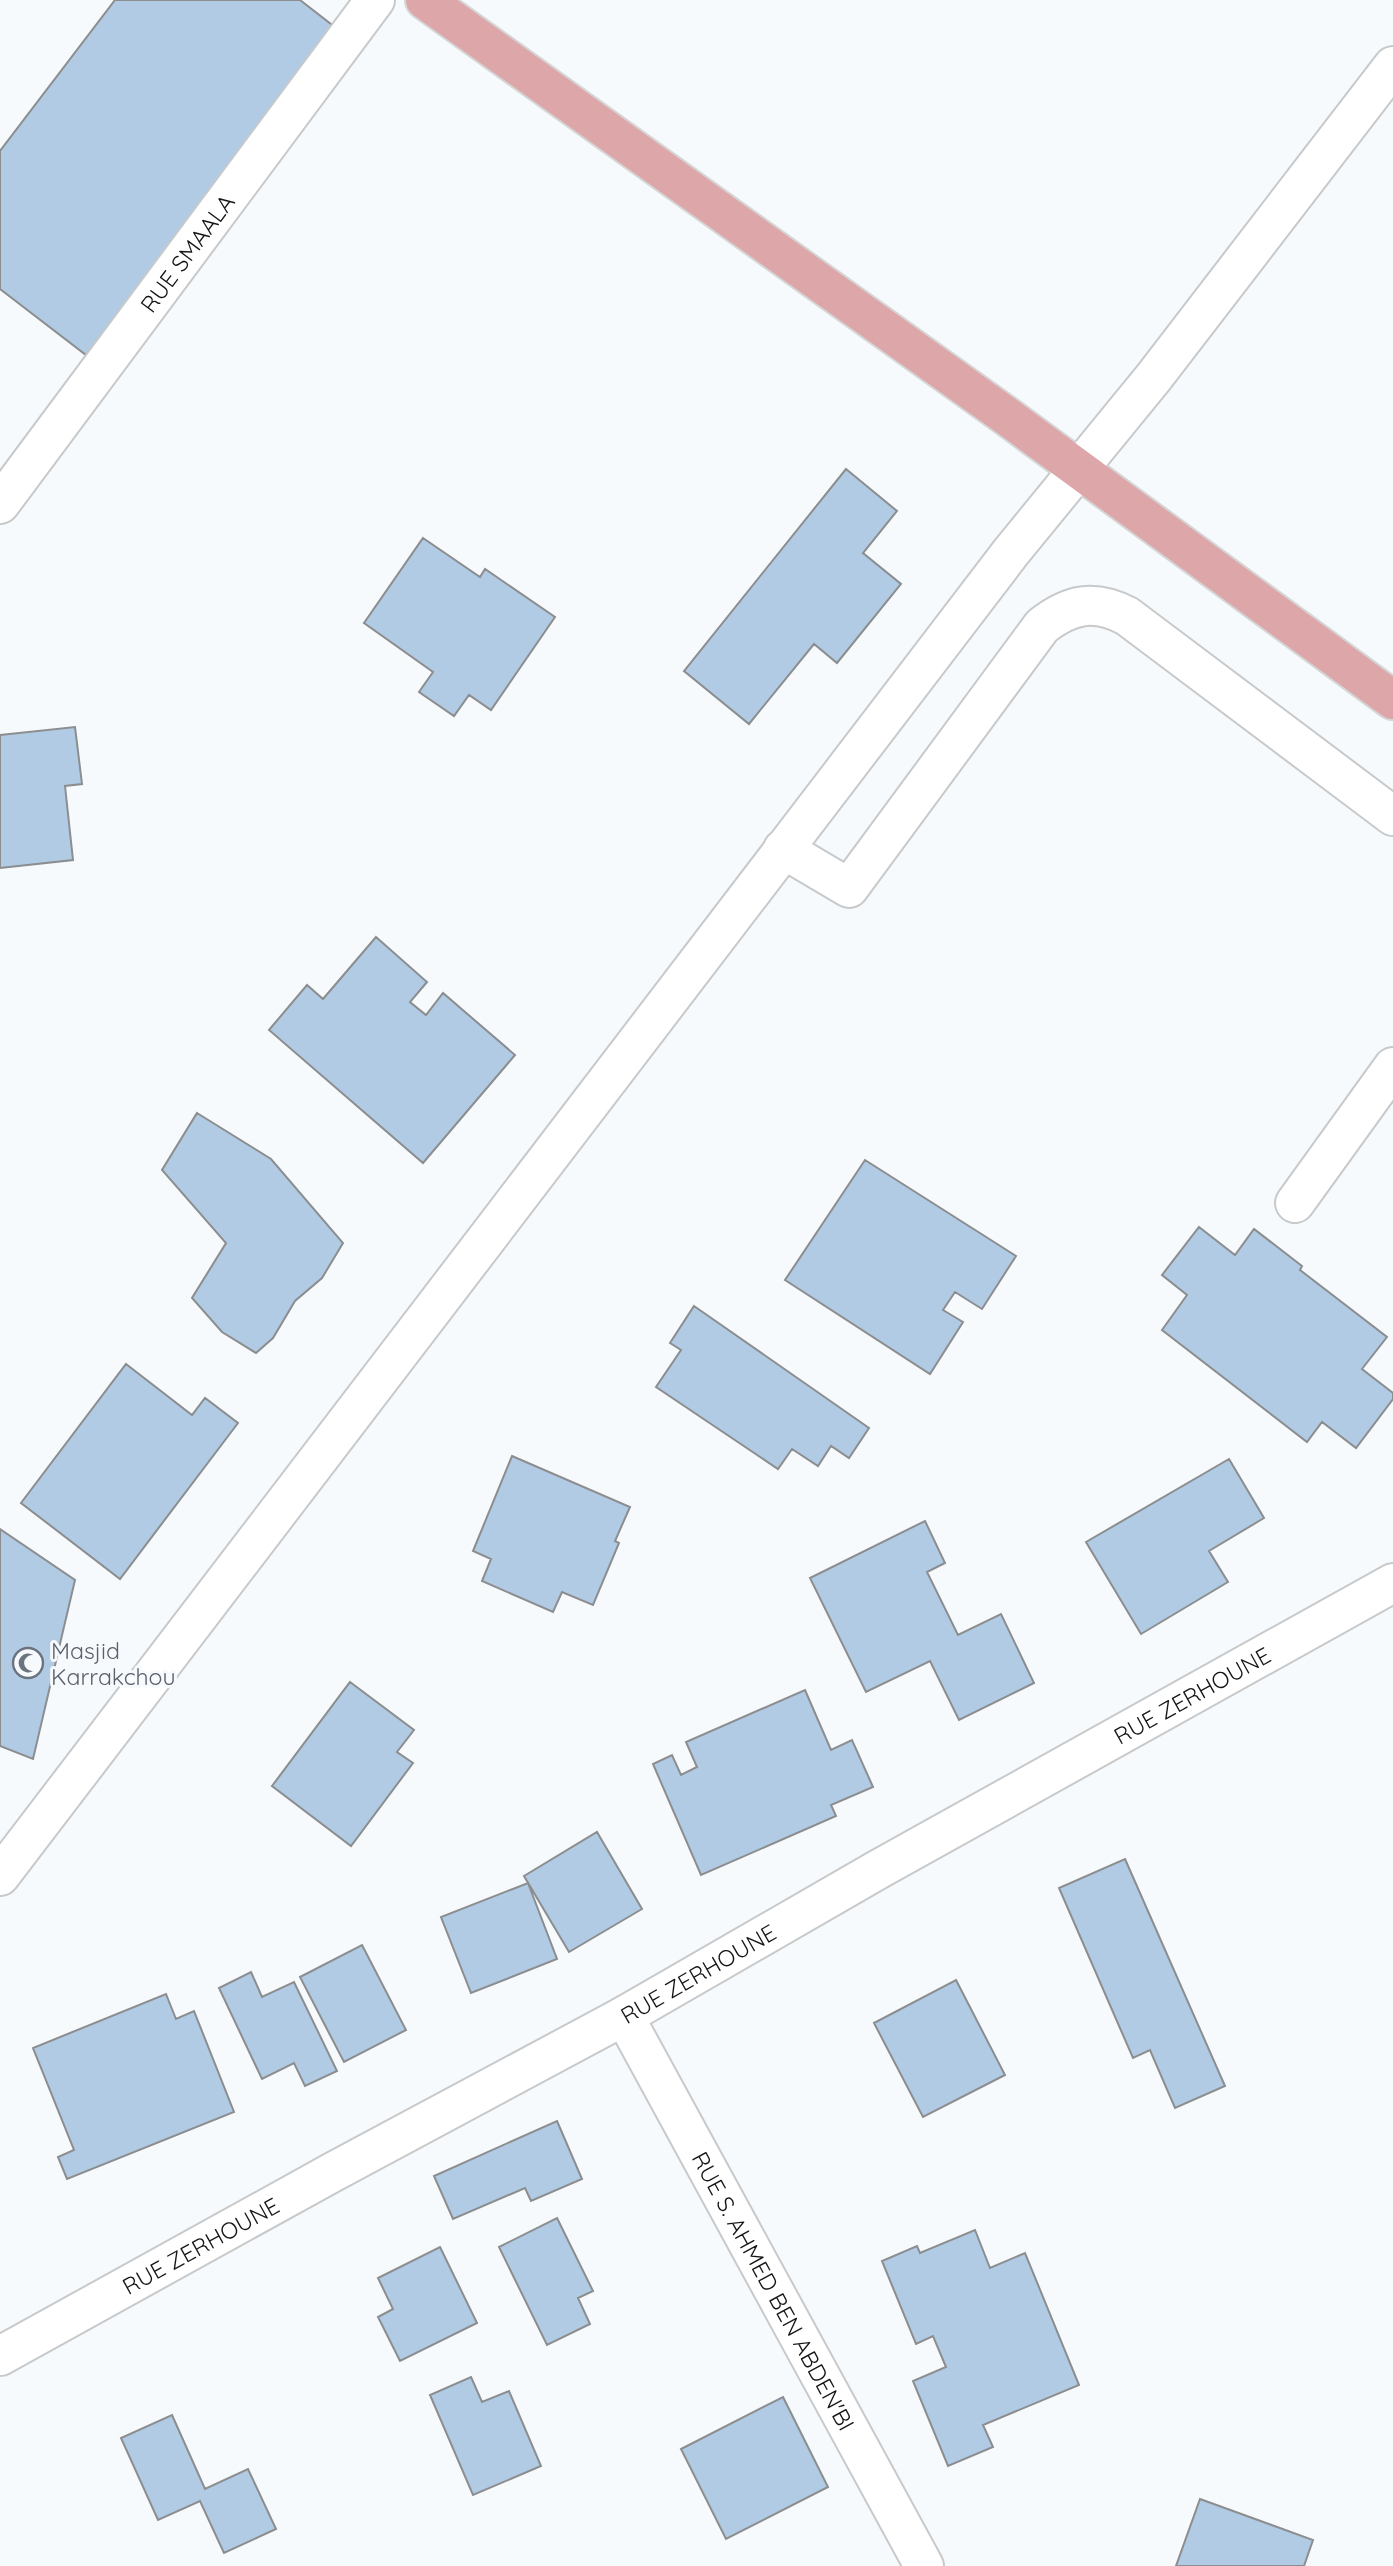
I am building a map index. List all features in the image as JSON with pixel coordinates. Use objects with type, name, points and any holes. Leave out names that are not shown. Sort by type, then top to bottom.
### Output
[{"type":"main road","points":[[425,0],[1080,470],[1393,700]]},
{"type":"street","name":"RUE SMAALA","points":[[0,504],[375,0]]},
{"type":"street","points":[[0,1876],[1011,552],[1080,470],[1393,66]]},
{"type":"street","points":[[783,849],[849,888],[1042,626],[1062,611],[1087,604],[1109,607],[1127,616],[1393,816]]},
{"type":"street","points":[[1295,1203],[1393,1067]]},
{"type":"street","name":"RUE ZERHOUNE","points":[[0,2356],[321,2178],[624,2016],[878,1869],[1393,1583]]},
{"type":"street","name":"RUE S. AHMED BEN ABDEN'BI","points":[[624,2016],[924,2566]]},
{"type":"building","points":[[115,0],[300,0],[336,28],[86,355],[0,289],[0,151]]},
{"type":"building","points":[[846,469],[897,511],[863,553],[901,584],[837,663],[814,644],[749,724],[684,671]]},
{"type":"building","points":[[423,538],[480,577],[485,569],[555,617],[491,710],[469,695],[454,716],[419,692],[433,672],[364,623]]},
{"type":"building","points":[[75,727],[82,784],[65,786],[73,860],[0,868],[0,735]]},
{"type":"building","points":[[376,937],[427,982],[410,1002],[426,1015],[443,993],[515,1055],[423,1163],[269,1030],[307,985],[323,999]]},
{"type":"building","points":[[197,1113],[271,1159],[343,1243],[322,1278],[295,1301],[273,1338],[256,1353],[222,1332],[192,1298],[226,1243],[162,1170]]},
{"type":"building","points":[[865,1160],[1016,1256],[982,1309],[955,1292],[943,1310],[963,1322],[930,1374],[785,1280]]},
{"type":"building","points":[[1199,1227],[1235,1255],[1254,1229],[1302,1266],[1300,1270],[1387,1337],[1362,1369],[1393,1393],[1393,1399],[1356,1448],[1322,1422],[1307,1442],[1162,1330],[1187,1295],[1162,1275]]},
{"type":"building","points":[[694,1306],[869,1428],[849,1458],[831,1446],[818,1466],[792,1449],[778,1469],[656,1387],[681,1350],[670,1343]]},
{"type":"building","points":[[126,1364],[192,1415],[205,1398],[238,1423],[120,1579],[21,1503]]},
{"type":"building","points":[[512,1456],[630,1507],[615,1541],[619,1543],[593,1605],[562,1592],[553,1612],[482,1581],[491,1559],[473,1551]]},
{"type":"building","points":[[1229,1459],[1264,1518],[1209,1551],[1228,1582],[1141,1634],[1086,1542]]},
{"type":"building","points":[[925,1521],[945,1563],[927,1572],[958,1635],[1001,1614],[1034,1683],[959,1720],[930,1661],[866,1692],[810,1578]]},
{"type":"building","name":"Masjid Karrakchou","points":[[0,1529],[75,1580],[33,1759],[0,1746]]},
{"type":"building","points":[[350,1682],[414,1730],[397,1752],[413,1763],[351,1846],[272,1786]]},
{"type":"building","points":[[805,1690],[831,1750],[852,1740],[873,1787],[831,1805],[836,1816],[701,1875],[653,1764],[672,1755],[681,1775],[697,1767],[686,1742]]},
{"type":"building","points":[[597,1832],[642,1909],[569,1952],[524,1876]]},
{"type":"building","points":[[1125,1859],[1225,2086],[1175,2108],[1150,2050],[1133,2058],[1059,1888]]},
{"type":"building","points":[[528,1883],[557,1959],[471,1993],[441,1917]]},
{"type":"building","points":[[362,1945],[406,2030],[344,2062],[300,1977]]},
{"type":"building","points":[[251,1972],[262,1997],[294,1982],[337,2071],[305,2086],[294,2063],[262,2079],[219,1988]]},
{"type":"building","points":[[956,1980],[1005,2075],[923,2117],[874,2023]]},
{"type":"building","points":[[166,1994],[176,2019],[194,2011],[234,2112],[67,2179],[58,2157],[74,2150],[33,2048]]},
{"type":"building","points":[[557,2121],[582,2179],[531,2201],[525,2188],[453,2219],[434,2176]]},
{"type":"building","points":[[557,2218],[593,2291],[578,2298],[590,2324],[547,2345],[499,2247]]},
{"type":"building","points":[[975,2230],[990,2268],[1025,2253],[1079,2385],[983,2425],[993,2447],[948,2466],[913,2381],[946,2367],[933,2336],[916,2344],[882,2261],[917,2246],[920,2253]]},
{"type":"building","points":[[440,2247],[477,2323],[400,2361],[378,2317],[393,2309],[378,2278]]},
{"type":"building","points":[[471,2377],[482,2402],[509,2391],[541,2466],[473,2495],[430,2395]]},
{"type":"building","points":[[783,2397],[828,2487],[726,2539],[681,2449]]},
{"type":"building","points":[[172,2415],[205,2489],[248,2469],[276,2529],[224,2553],[200,2501],[158,2520],[121,2438]]},
{"type":"building","points":[[1200,2499],[1313,2540],[1304,2566],[1176,2566]]},
{"type":"place","name":"Masjid Karrakchou","points":[[28,1663]]}]
